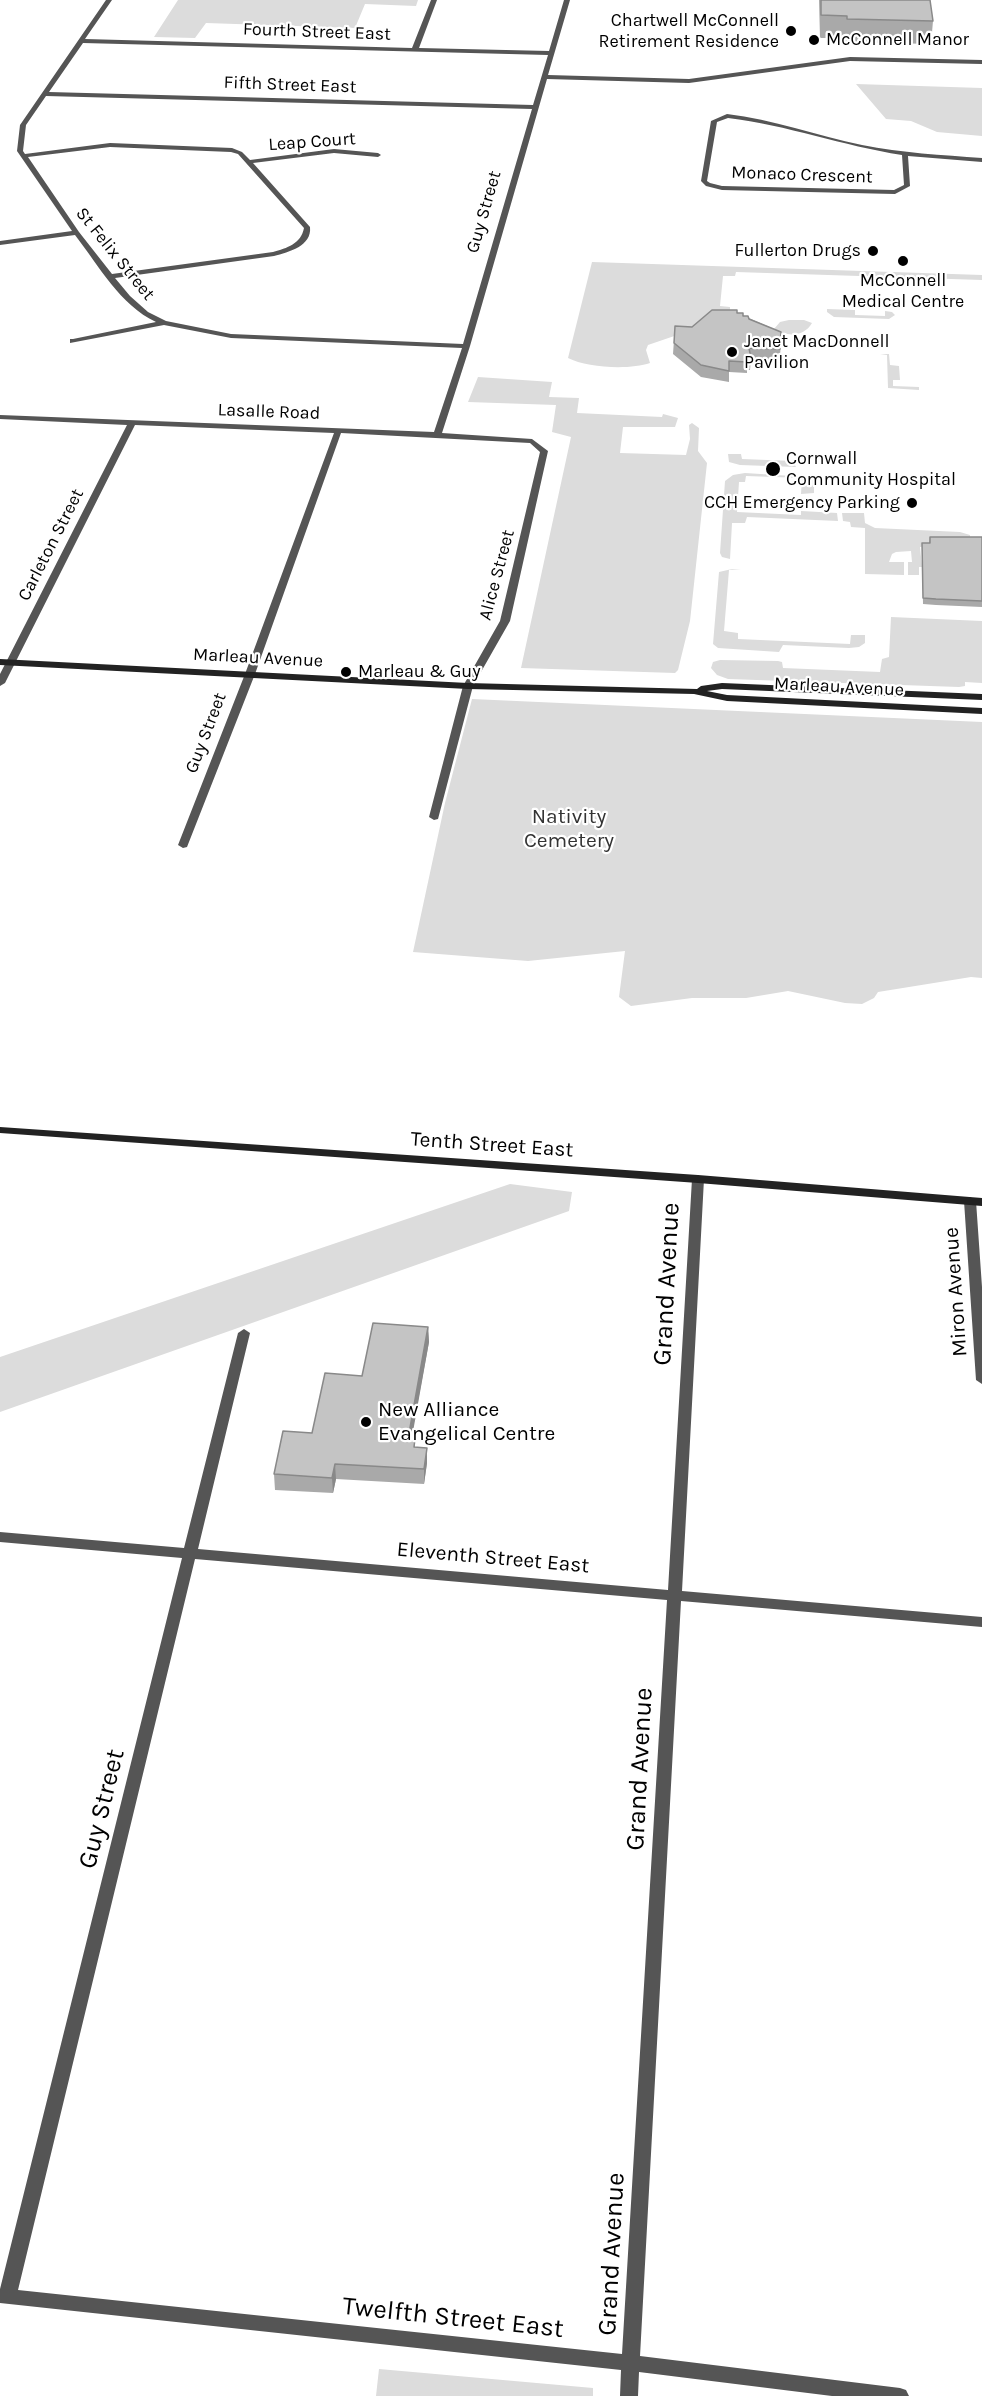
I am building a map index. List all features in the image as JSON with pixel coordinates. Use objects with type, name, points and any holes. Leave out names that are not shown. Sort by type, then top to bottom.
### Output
[{"type":"main road","name":"Marleau Avenue","points":[[5,662],[468,686],[694,691],[727,698],[982,711]]},
{"type":"main road","name":"Marleau Avenue","points":[[694,691],[722,686],[982,697]]},
{"type":"main road","name":"Tenth Street East","points":[[0,1130],[976,1201]]},
{"type":"street","points":[[109,0],[21,130],[19,145],[23,156],[110,145],[232,150],[240,153],[249,162],[305,224],[308,235],[290,249],[274,254],[111,276]]},
{"type":"street","points":[[415,49],[434,0]]},
{"type":"street","name":"Guy Street","points":[[437,435],[466,346],[567,0]]},
{"type":"street","name":"Fourth Street East","points":[[81,40],[551,54]]},
{"type":"street","points":[[543,77],[688,81],[850,59],[982,62]]},
{"type":"street","name":"Fifth Street East","points":[[44,94],[535,107]]},
{"type":"street","name":"Monaco Crescent","points":[[905,154],[907,186],[895,192],[722,188],[708,185],[705,181],[714,121],[728,116],[771,122],[842,142],[905,154],[982,160]]},
{"type":"street","name":"Leap Court","points":[[249,162],[334,152],[378,155]]},
{"type":"street","name":"St Felix Street","points":[[23,156],[78,233],[138,309],[164,323],[231,336],[466,346]]},
{"type":"street","points":[[0,243],[78,233]]},
{"type":"street","points":[[72,341],[164,323]]},
{"type":"street","name":"Lasalle Road","points":[[0,417],[437,435],[535,443]]},
{"type":"street","name":"Carleton Street","points":[[0,683],[5,662],[132,423]]},
{"type":"street","name":"Guy Street","points":[[183,845],[250,674],[338,432]]},
{"type":"street","name":"Alice Street","points":[[434,817],[468,686],[505,621],[544,451],[535,443]]},
{"type":"street","name":"Grand Avenue","points":[[629,2396],[698,1179]]},
{"type":"street","name":"Miron Avenue","points":[[976,1201],[982,1380]]},
{"type":"street","name":"Guy Street","points":[[3,2296],[192,1552],[244,1333]]},
{"type":"street","name":"Eleventh Street East","points":[[0,1537],[982,1622]]},
{"type":"street","name":"Twelfth Street East","points":[[3,2296],[631,2363],[900,2396]]},
{"type":"green space","points":[[178,0],[418,0],[416,6],[365,4],[355,28],[206,23],[195,38],[154,37]]},
{"type":"green space","points":[[856,84],[982,88],[982,136],[937,132],[911,121],[886,119]]},
{"type":"green space","points":[[592,262],[982,275],[982,280],[736,272],[735,276],[723,276],[720,306],[730,307],[730,311],[743,315],[743,320],[686,332],[648,345],[646,350],[650,363],[631,367],[609,367],[586,364],[568,358]]},
{"type":"green space","points":[[827,309],[855,310],[855,315],[885,316],[885,311],[895,315],[889,319],[834,317],[827,312]]},
{"type":"green space","points":[[804,320],[812,323],[805,331],[795,334],[774,329],[780,322]]},
{"type":"green space","points":[[880,354],[889,354],[890,365],[899,366],[900,380],[893,380],[893,386],[919,387],[919,390],[888,388],[887,355]]},
{"type":"green space","points":[[478,377],[552,382],[549,397],[579,398],[577,413],[662,417],[663,414],[678,418],[675,427],[623,427],[620,453],[686,455],[690,439],[689,425],[692,423],[699,428],[698,451],[707,463],[690,621],[678,670],[675,673],[521,668],[571,437],[552,432],[556,405],[468,402]]},
{"type":"green space","points":[[728,454],[741,454],[742,459],[793,461],[796,467],[740,465],[729,462]]},
{"type":"green space","points":[[745,473],[808,477],[814,481],[814,493],[801,494],[802,478],[746,476],[745,482],[739,482],[737,512],[801,515],[801,511],[837,513],[838,521],[747,517],[745,523],[732,523],[730,559],[722,557],[720,553],[725,481],[733,475]]},
{"type":"green space","points":[[842,513],[864,513],[865,523],[875,528],[960,532],[970,535],[970,542],[920,547],[922,567],[919,567],[919,575],[908,575],[908,562],[912,562],[911,551],[892,554],[889,562],[904,562],[904,575],[865,574],[865,528],[851,527],[850,522],[843,521]]},
{"type":"green space","points":[[732,569],[741,569],[729,570],[724,631],[738,633],[738,639],[850,644],[851,635],[865,635],[865,643],[859,647],[849,648],[783,645],[779,652],[718,648],[713,644],[719,572]]},
{"type":"green space","points":[[891,617],[982,621],[982,683],[965,682],[965,686],[959,687],[728,679],[717,675],[711,668],[713,662],[720,660],[778,661],[782,662],[783,668],[880,672],[882,659],[889,657]]},
{"type":"green space","name":"Nativity Cemetery","points":[[472,699],[982,722],[982,978],[971,977],[878,992],[874,998],[862,1004],[845,1003],[788,991],[746,998],[692,998],[631,1006],[619,997],[625,951],[528,961],[413,952],[445,803]]},
{"type":"green space","points":[[510,1184],[572,1192],[569,1211],[0,1412],[0,1357]]},
{"type":"green space","points":[[379,2369],[593,2388],[593,2396],[376,2396]]},
{"type":"building","points":[[821,0],[930,0],[933,21],[847,19],[847,16],[821,15]]},
{"type":"building","name":"Janet MacDonnell Pavilion","points":[[712,310],[737,310],[737,313],[743,313],[743,316],[748,316],[749,319],[781,332],[780,349],[749,348],[751,359],[747,359],[747,362],[729,361],[729,371],[701,365],[674,343],[675,326],[692,327]]},
{"type":"building","points":[[930,537],[982,537],[982,601],[923,598],[922,543],[930,543]]},
{"type":"building","name":"New Alliance Evangelical Centre","points":[[373,1323],[428,1327],[408,1439],[415,1439],[414,1447],[427,1448],[424,1469],[335,1464],[332,1478],[274,1474],[283,1431],[312,1433],[325,1373],[362,1376]]},
{"type":"place","name":"Chartwell McConnell Retirement Residence","points":[[791,31]]},
{"type":"place","name":"McConnell Manor","points":[[814,40]]},
{"type":"place","name":"Fullerton Drugs","points":[[873,251]]},
{"type":"place","name":"McConnell Medical Centre","points":[[903,261]]},
{"type":"place","name":"Janet MacDonnell Pavilion","points":[[732,352]]},
{"type":"place","name":"Cornwall Community Hospital","points":[[773,469]]},
{"type":"place","name":"CCH Emergency Parking","points":[[912,503]]},
{"type":"place","name":"Marleau & Guy","points":[[346,672]]},
{"type":"place","name":"New Alliance Evangelical Centre","points":[[366,1422]]}]
